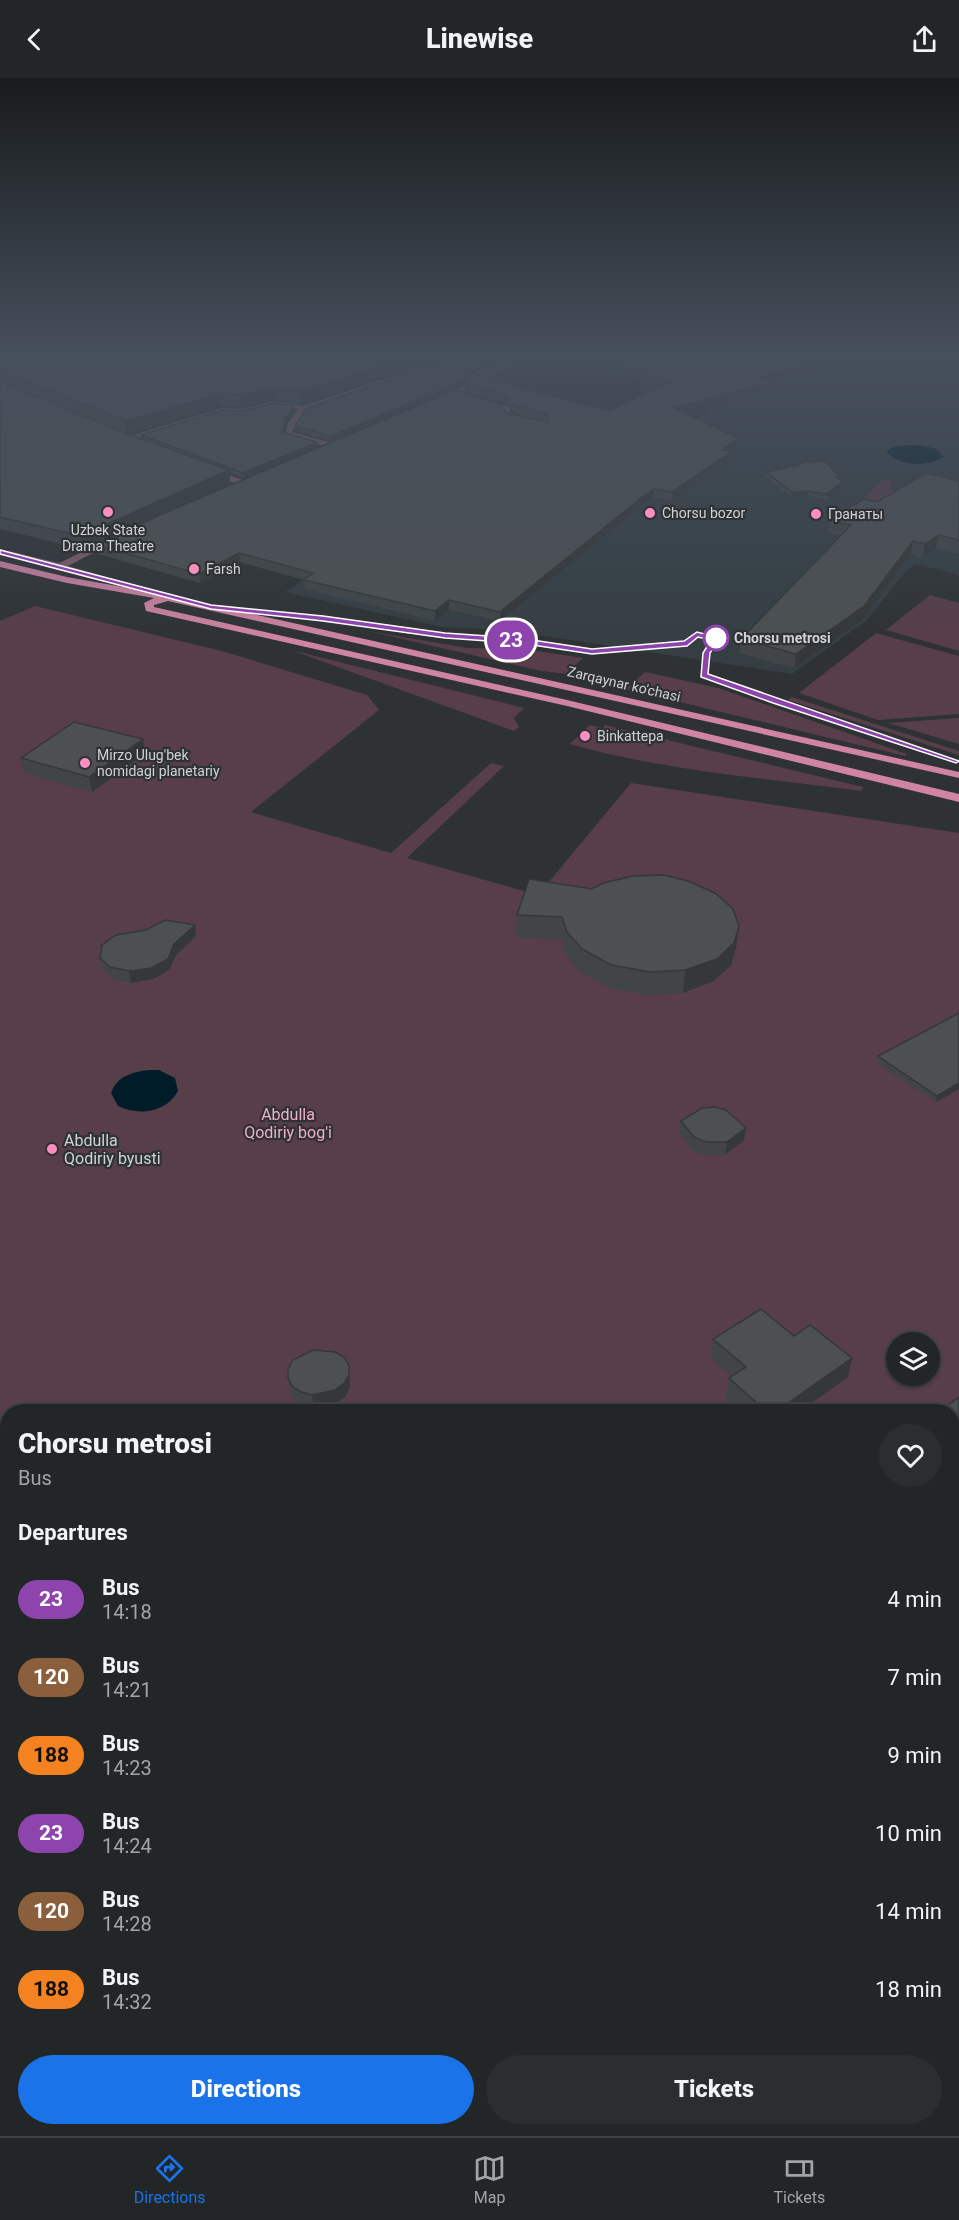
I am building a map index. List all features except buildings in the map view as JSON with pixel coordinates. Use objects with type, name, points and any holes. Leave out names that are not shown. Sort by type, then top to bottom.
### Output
[{"type":"main road","name":"Zarqaynar ko'chasi","points":[[0,564],[67,580],[168,598],[959,775]]},
{"type":"main road","name":"Zarqaynar ko'chasi","points":[[168,598],[151,602],[149,609],[567,703],[959,798]]},
{"type":"street","points":[[206,470],[243,483]]},
{"type":"street","points":[[231,489],[252,479]]},
{"type":"street","points":[[60,566],[126,535]]},
{"type":"street","points":[[0,552],[60,566],[168,598]]},
{"type":"shaded area","name":"Chorsu bozor","points":[[618,450],[959,450],[959,575],[916,564],[906,571],[866,621],[792,674],[504,630],[441,627],[285,592],[372,533]]},
{"type":"green space","points":[[883,480],[893,481],[889,487],[896,492],[877,506],[861,501]]},
{"type":"green space","points":[[930,595],[959,603],[959,651],[886,630]]},
{"type":"green space","name":"Abdulla Qodiriy bog'i","points":[[35,606],[222,651],[367,695],[379,710],[251,812],[391,853],[491,763],[504,766],[407,858],[538,895],[631,783],[959,833],[959,1404],[0,1404],[0,621]]},
{"type":"green space","points":[[368,631],[467,648],[525,649],[583,658],[566,674],[542,671]]},
{"type":"green space","points":[[876,633],[959,656],[959,714],[878,720],[799,693]]},
{"type":"green space","points":[[291,650],[524,708],[514,718],[519,727],[514,731]]},
{"type":"green space","points":[[645,672],[718,688],[907,754],[905,756],[626,689]]},
{"type":"green space","points":[[792,697],[959,751],[959,755],[788,700]]},
{"type":"green space","points":[[959,718],[959,744],[888,723]]},
{"type":"green space","points":[[590,725],[603,728],[605,725],[863,787],[861,791],[715,773],[642,761],[570,744]]},
{"type":"water","points":[[938,450],[944,457],[930,463],[914,464],[898,460],[886,451]]},
{"type":"water","points":[[159,1070],[175,1078],[178,1091],[173,1098],[159,1108],[151,1110],[134,1111],[118,1106],[111,1093],[117,1083],[131,1074]]},
{"type":"bus line","name":"23","points":[[0,552],[60,566],[168,598],[211,607],[323,618],[445,636],[519,640],[592,651],[687,643],[697,634],[716,638],[706,653],[704,675],[776,702],[959,761]]},
{"type":"place","name":"Uzbek State Drama Theatre","points":[[108,512]]},
{"type":"place","name":"Chorsu bozor","points":[[650,513]]},
{"type":"place","name":"Гранаты","points":[[816,514]]},
{"type":"place","name":"Farsh","points":[[194,569]]},
{"type":"place","name":"Chorsu metrosi","points":[[716,638]]},
{"type":"place","name":"Binkattepa","points":[[585,736]]},
{"type":"place","name":"Mirzo Ulug'bek nomidagi planetariy","points":[[85,763]]},
{"type":"place","name":"Abdulla Qodiriy byusti","points":[[52,1149]]}]
